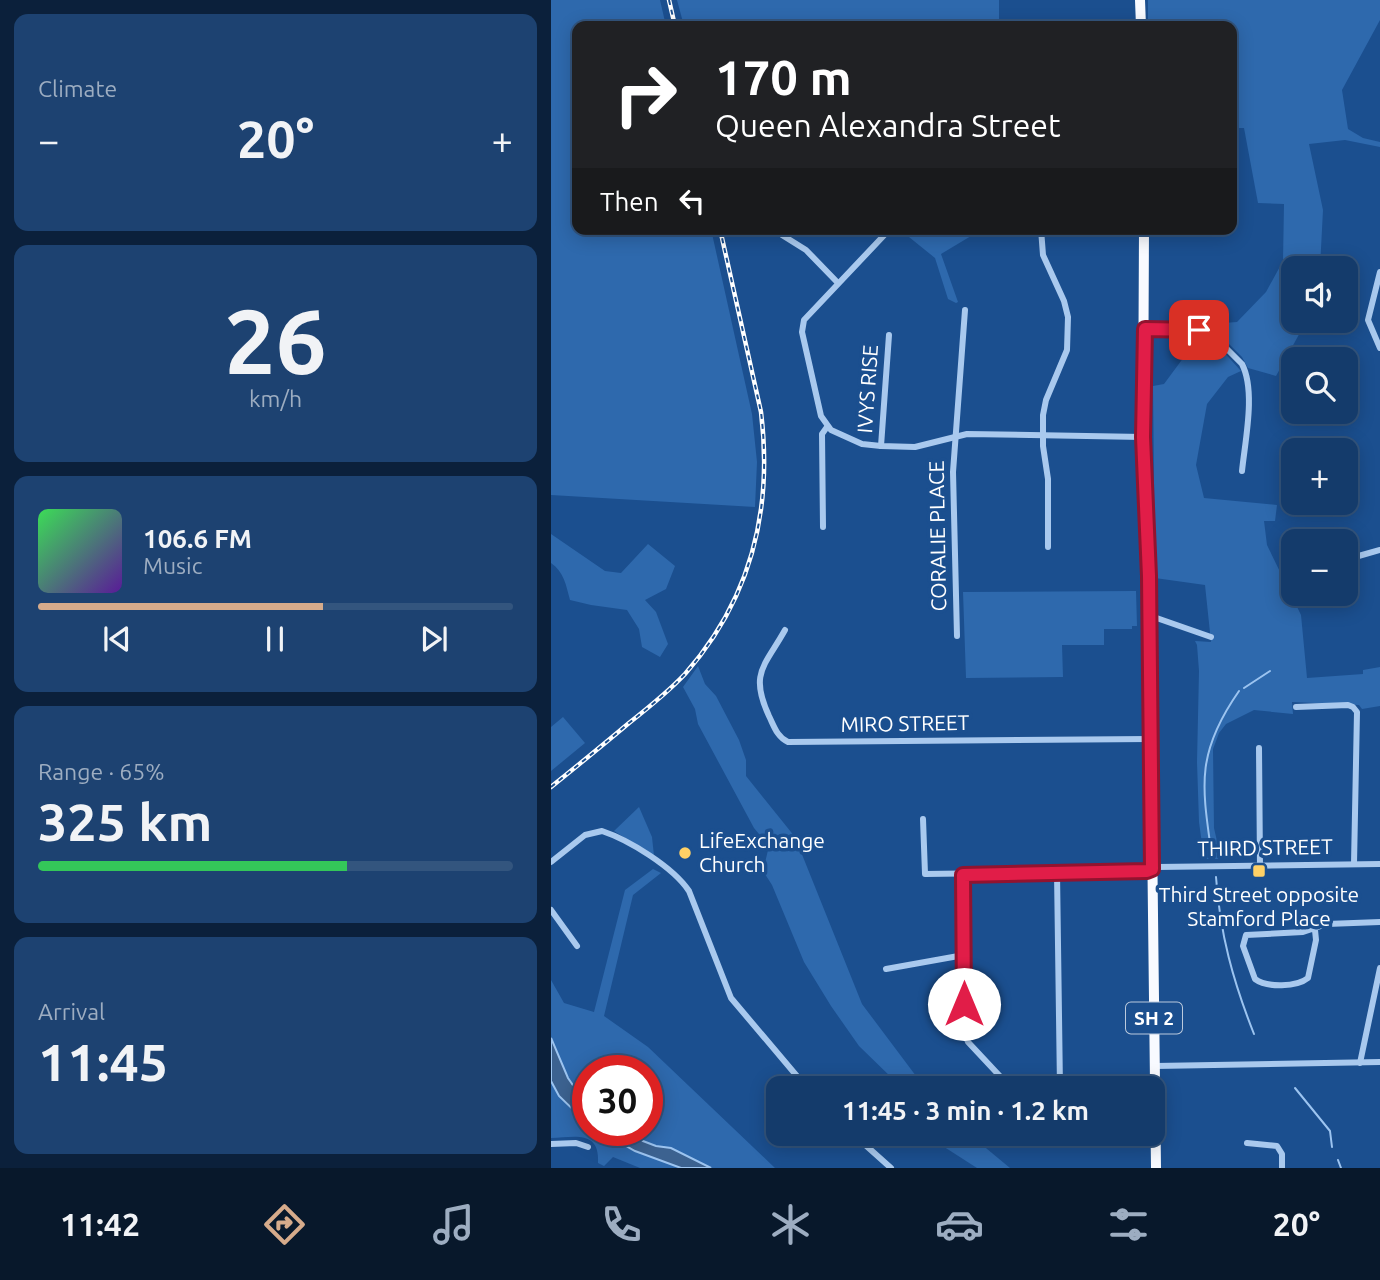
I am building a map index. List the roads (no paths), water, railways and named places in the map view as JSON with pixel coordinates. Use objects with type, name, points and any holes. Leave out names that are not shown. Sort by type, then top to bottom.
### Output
[{"type":"highway","points":[[1141,0],[1141,21]]},
{"type":"highway","name":"SH 2","points":[[1144,235],[1143,437],[1149,576],[1155,1076]]},
{"type":"highway","name":"SH 2","points":[[1155,1146],[1156,1168]]},
{"type":"street","points":[[782,235],[806,250],[839,283]]},
{"type":"street","points":[[884,235],[809,313],[802,326],[821,416],[827,428],[862,444],[915,447],[967,434],[1143,437]]},
{"type":"street","points":[[1041,235],[1042,254],[1067,309],[1068,334],[1065,357],[1046,400],[1043,435],[1048,479],[1048,547]]},
{"type":"street","points":[[1380,272],[1368,320],[1380,348]]},
{"type":"street","name":"CORALIE PLACE","points":[[957,636],[953,472],[965,310]]},
{"type":"street","points":[[1145,329],[1209,331],[1242,364],[1248,400],[1242,471]]},
{"type":"street","name":"IVYS RISE","points":[[881,446],[889,335]]},
{"type":"street","points":[[823,527],[822,435],[827,428]]},
{"type":"street","points":[[1358,556],[1380,550]]},
{"type":"street","points":[[1148,615],[1211,637]]},
{"type":"street","name":"MIRO STREET","points":[[785,629],[764,663],[759,691],[777,734],[788,742],[1150,739]]},
{"type":"street","points":[[1297,707],[1348,705],[1355,708],[1358,714],[1354,864]]},
{"type":"street","points":[[1259,748],[1260,866]]},
{"type":"street","name":"THIRD STREET","points":[[923,819],[925,874],[1380,864]]},
{"type":"street","points":[[551,862],[585,835],[602,831],[646,855],[677,877],[689,891],[731,998],[797,1076]]},
{"type":"street","points":[[1057,872],[1060,1076]]},
{"type":"street","points":[[963,875],[965,1034],[968,1042],[1000,1076]]},
{"type":"street","points":[[551,910],[577,946]]},
{"type":"street","points":[[1315,930],[1316,940],[1308,978],[1305,981],[1293,984],[1264,984],[1256,979],[1243,946],[1246,935],[1315,930],[1327,924],[1380,922]]},
{"type":"street","points":[[886,969],[964,955]]},
{"type":"street","points":[[1359,1063],[1380,968]]},
{"type":"street","points":[[1155,1066],[1380,1062]]},
{"type":"street","points":[[551,1144],[576,1143],[588,1147]]},
{"type":"street","points":[[1247,1143],[1277,1146],[1282,1154],[1282,1168]]},
{"type":"street","points":[[866,1146],[891,1168]]},
{"type":"waterway","points":[[1244,688],[1270,671]]},
{"type":"waterway","points":[[1212,857],[1205,790],[1208,752],[1225,713],[1239,691]]},
{"type":"waterway","points":[[1216,877],[1229,957],[1254,1034]]},
{"type":"waterway","points":[[1295,1088],[1330,1131],[1332,1147]]},
{"type":"waterway","points":[[1338,1160],[1341,1168]]},
{"type":"railway","points":[[669,0],[674,21]]},
{"type":"railway","points":[[551,787],[658,700],[685,674],[708,645],[726,615],[752,552],[760,518],[763,484],[761,412],[721,235]]},
{"type":"place","name":"LifeExchange Church","points":[[685,853]]},
{"type":"place","name":"Third Street opposite Stamford Place","points":[[1259,871]]}]
